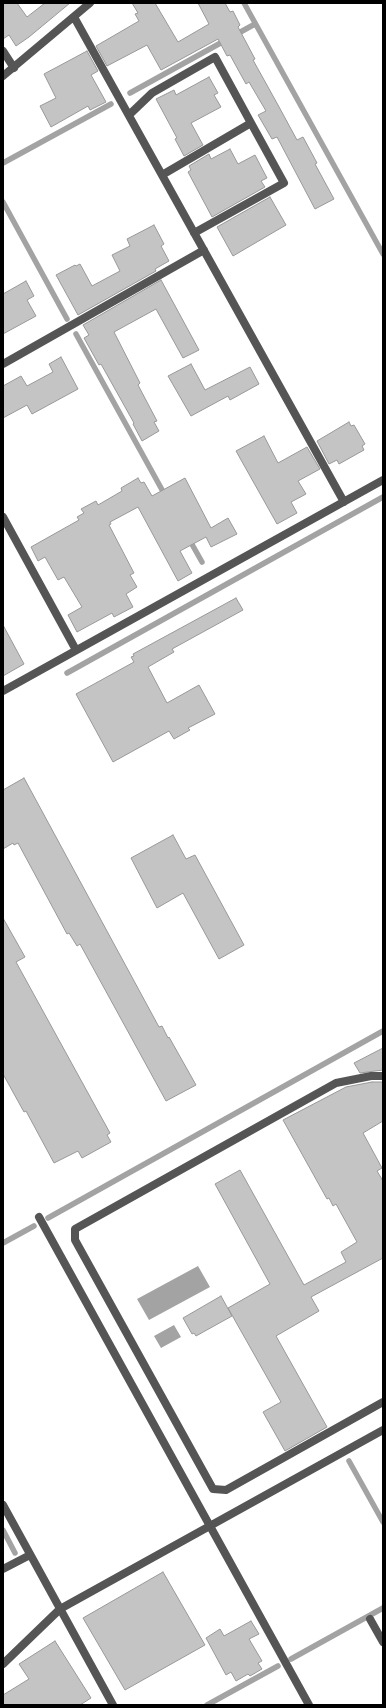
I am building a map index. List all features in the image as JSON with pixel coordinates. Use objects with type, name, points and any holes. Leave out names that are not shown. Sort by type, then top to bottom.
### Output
[{"type":"street","points":[[3,76],[90,3]]},
{"type":"street","points":[[74,17],[344,502]]},
{"type":"street","points":[[3,51],[14,68]]},
{"type":"street","points":[[129,115],[152,93],[215,57],[284,183],[194,233]]},
{"type":"street","points":[[162,175],[251,123]]},
{"type":"street","points":[[3,364],[204,250]]},
{"type":"street","points":[[3,691],[383,480]]},
{"type":"street","points":[[3,517],[76,650]]},
{"type":"street","points":[[383,1076],[371,1076],[336,1083],[75,1229],[74,1240],[214,1489],[226,1490],[383,1402]]},
{"type":"street","points":[[38,1217],[309,1705]]},
{"type":"street","points":[[3,1664],[60,1609],[383,1430]]},
{"type":"street","points":[[3,1506],[113,1705]]},
{"type":"street","points":[[3,1569],[30,1555]]},
{"type":"street","points":[[370,1619],[383,1642]]},
{"type":"shaded area","points":[[198,1266],[210,1287],[149,1320],[137,1299]]},
{"type":"shaded area","points":[[174,1325],[181,1337],[161,1348],[154,1336]]},
{"type":"building","points":[[3,3],[17,3],[27,17],[45,3],[70,3],[16,46],[9,35],[3,39]]},
{"type":"building","points":[[132,3],[155,3],[178,42],[209,24],[198,3],[225,3],[230,12],[233,11],[240,25],[238,27],[255,59],[253,60],[297,140],[303,137],[317,163],[315,164],[334,199],[315,209],[277,137],[272,139],[258,115],[266,111],[249,82],[246,84],[230,55],[227,56],[218,39],[161,70],[147,45],[107,66],[96,46],[139,21],[135,14],[138,13]]},
{"type":"building","points":[[87,51],[98,71],[91,75],[106,102],[90,110],[88,106],[51,127],[40,106],[56,98],[44,74]]},
{"type":"building","points":[[209,77],[218,93],[214,95],[221,107],[191,123],[203,145],[184,156],[175,139],[177,138],[156,99],[174,90],[176,95]]},
{"type":"building","points":[[230,149],[238,164],[255,155],[267,178],[261,181],[265,187],[212,217],[188,172],[191,170],[189,166],[209,154],[211,159]]},
{"type":"building","points":[[270,197],[286,225],[233,256],[217,227]]},
{"type":"building","points":[[154,225],[164,244],[161,246],[169,261],[155,269],[156,271],[78,315],[56,275],[80,264],[92,286],[120,271],[112,255],[130,246],[127,239]]},
{"type":"building","points":[[161,280],[199,350],[183,358],[156,309],[114,332],[140,383],[138,385],[157,421],[154,422],[159,431],[142,441],[133,424],[134,423],[101,364],[99,365],[84,338],[89,335],[83,325]]},
{"type":"building","points":[[26,281],[34,296],[27,300],[36,316],[3,334],[3,294]]},
{"type":"building","points":[[61,357],[78,389],[32,414],[27,405],[3,418],[3,386],[21,376],[27,386],[53,372],[49,364]]},
{"type":"building","points":[[191,364],[205,390],[250,367],[259,384],[230,400],[228,396],[191,416],[168,376]]},
{"type":"building","points":[[349,422],[351,426],[354,425],[365,444],[362,446],[364,450],[339,464],[337,460],[329,464],[317,441]]},
{"type":"building","points":[[264,436],[278,463],[307,447],[320,469],[298,481],[306,494],[291,502],[297,513],[277,524],[236,451]]},
{"type":"building","points":[[138,478],[141,483],[144,482],[152,496],[185,478],[211,528],[228,518],[237,534],[211,547],[206,537],[180,551],[192,573],[178,581],[138,507],[110,522],[111,524],[109,525],[134,573],[130,575],[137,587],[126,594],[133,607],[114,617],[112,613],[77,632],[68,615],[82,607],[64,577],[58,580],[45,557],[38,561],[31,547],[79,520],[77,517],[84,513],[81,509],[96,501],[98,505],[122,491],[121,488]]},
{"type":"building","points":[[236,598],[243,610],[172,649],[174,652],[148,667],[167,703],[199,685],[215,714],[188,728],[190,730],[174,739],[169,731],[113,762],[76,694],[134,662],[131,657],[134,656],[133,654]]},
{"type":"building","points":[[3,625],[24,664],[3,676]]},
{"type":"building","points":[[24,778],[159,1027],[162,1026],[196,1085],[166,1101],[80,944],[77,946],[69,933],[67,934],[18,843],[14,845],[13,843],[3,849],[3,790]]},
{"type":"building","points":[[173,835],[186,859],[195,855],[244,945],[219,959],[183,893],[157,908],[131,858]]},
{"type":"building","points":[[3,918],[25,957],[16,962],[110,1133],[107,1135],[111,1142],[82,1158],[78,1151],[54,1163],[26,1111],[24,1112],[3,1074]]},
{"type":"building","points":[[383,1048],[383,1070],[360,1073],[354,1063]]},
{"type":"building","points":[[372,1082],[383,1082],[383,1121],[363,1133],[382,1168],[377,1171],[383,1181],[383,1258],[311,1297],[319,1311],[276,1336],[327,1427],[285,1451],[263,1412],[281,1402],[228,1308],[270,1284],[215,1184],[240,1170],[304,1285],[346,1262],[341,1252],[357,1242],[336,1204],[333,1206],[329,1198],[327,1199],[283,1120],[346,1087]]},
{"type":"building","points":[[221,1296],[232,1316],[196,1336],[194,1333],[192,1334],[183,1318]]},
{"type":"building","points":[[163,1572],[205,1645],[125,1690],[83,1618]]},
{"type":"building","points":[[251,1621],[259,1634],[249,1639],[262,1661],[258,1663],[262,1669],[250,1676],[248,1674],[236,1681],[231,1672],[226,1675],[206,1638],[220,1629],[224,1636]]},
{"type":"building","points":[[55,1641],[91,1698],[80,1705],[3,1705],[3,1695],[29,1679],[19,1664]]},
{"type":"waterway","points":[[244,3],[383,254]]},
{"type":"waterway","points":[[235,35],[255,24]]},
{"type":"waterway","points":[[130,93],[226,40]]},
{"type":"waterway","points":[[3,163],[111,104]]},
{"type":"waterway","points":[[3,202],[67,319]]},
{"type":"waterway","points":[[76,334],[166,497]]},
{"type":"waterway","points":[[67,673],[383,497]]},
{"type":"waterway","points":[[189,539],[202,562]]},
{"type":"waterway","points":[[48,1218],[383,1031]]},
{"type":"waterway","points":[[3,1243],[34,1226]]},
{"type":"waterway","points":[[349,1461],[383,1522]]},
{"type":"waterway","points":[[3,1530],[15,1553]]},
{"type":"waterway","points":[[291,1659],[383,1608]]},
{"type":"waterway","points":[[207,1705],[278,1666]]}]
